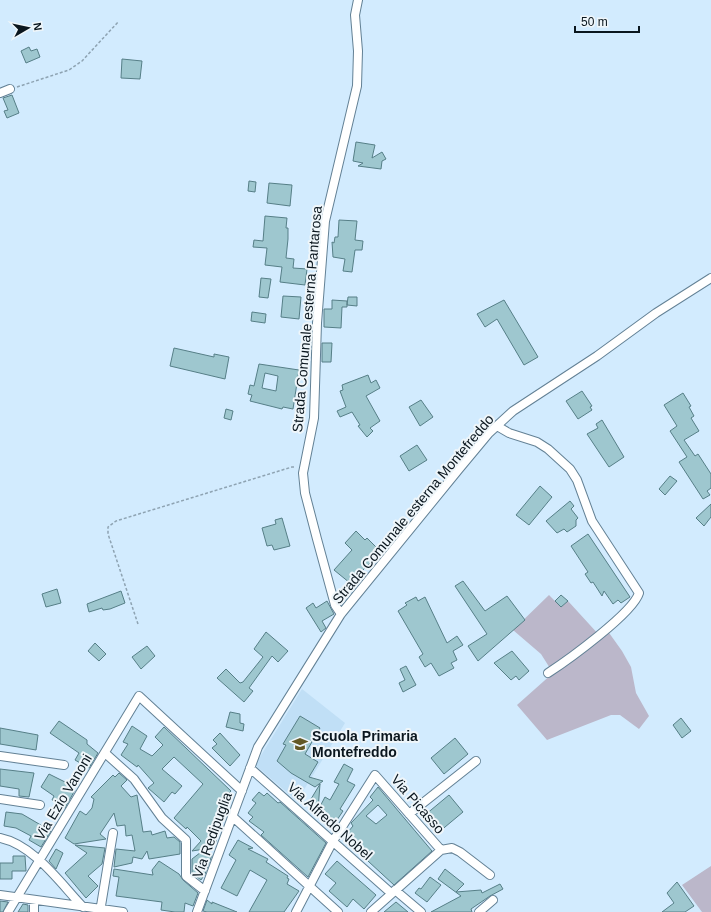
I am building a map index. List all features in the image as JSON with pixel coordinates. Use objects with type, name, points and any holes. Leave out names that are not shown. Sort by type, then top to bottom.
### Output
[{"type":"street","name":"Strada Comunale esterna Pantarosa","points":[[341,614],[335,604],[305,492],[304,469],[314,418],[317,322],[325,221],[356,86],[358,51],[355,15],[358,0]]},
{"type":"street","points":[[0,93],[10,89]]},
{"type":"street","name":"Strada Comunale esterna Montefreddo","points":[[250,768],[258,747],[341,614],[471,454],[497,426],[513,411],[597,356],[656,313],[711,278]]},
{"type":"street","points":[[497,426],[509,433],[537,442],[548,449],[570,469],[577,480],[592,521],[639,593],[631,608],[572,658],[548,673]]},
{"type":"street","name":"Via Ezio Vanoni","points":[[8,912],[139,696],[242,791]]},
{"type":"street","points":[[105,753],[134,779],[162,818],[186,840],[186,876],[205,891]]},
{"type":"street","points":[[0,756],[64,765]]},
{"type":"street","points":[[409,814],[476,761]]},
{"type":"street","name":"Via Redipuglia","points":[[197,912],[250,768]]},
{"type":"street","name":"Via Alfredo Nobel","points":[[250,768],[393,892],[421,912]]},
{"type":"street","name":"Via Picasso","points":[[334,841],[375,775],[441,850]]},
{"type":"street","points":[[0,799],[40,805]]},
{"type":"street","points":[[233,817],[338,912]]},
{"type":"street","points":[[100,910],[113,833]]},
{"type":"street","points":[[0,838],[25,849],[39,861],[85,909]]},
{"type":"street","points":[[296,912],[334,841]]},
{"type":"street","points":[[371,912],[441,850],[452,848],[460,852],[490,875]]},
{"type":"street","points":[[0,895],[85,909],[123,912]]},
{"type":"street","points":[[34,900],[34,912]]},
{"type":"street","points":[[479,912],[493,900]]},
{"type":"path","points":[[10,89],[70,70],[82,61],[119,21]]},
{"type":"path","points":[[138,624],[108,534],[108,526],[116,521],[292,466],[304,469]]},
{"type":"shaded area","points":[[549,595],[561,607],[568,601],[600,636],[607,630],[622,651],[631,667],[636,693],[649,716],[639,729],[620,715],[611,715],[547,740],[517,705],[553,673],[541,654],[513,630]]},
{"type":"shaded area","name":"Scuola Primaria Montefreddo","points":[[302,689],[345,723],[297,801],[255,765]]},
{"type":"shaded area","points":[[711,866],[711,912],[702,912],[682,885]]},
{"type":"building","points":[[29,47],[31,51],[37,49],[40,57],[26,63],[21,51]]},
{"type":"building","points":[[122,59],[142,61],[140,79],[121,78]]},
{"type":"building","points":[[12,95],[19,113],[7,118],[4,111],[8,110],[3,98]]},
{"type":"building","points":[[356,142],[375,145],[372,158],[382,152],[386,159],[382,161],[381,169],[358,166],[363,163],[353,161]]},
{"type":"building","points":[[249,181],[256,182],[255,192],[248,191]]},
{"type":"building","points":[[269,183],[292,185],[290,206],[267,203]]},
{"type":"building","points":[[265,216],[287,218],[286,228],[288,228],[288,239],[286,258],[294,259],[293,268],[307,269],[305,285],[280,282],[282,267],[265,265],[267,248],[253,247],[254,240],[263,241]]},
{"type":"building","points":[[339,220],[357,221],[355,240],[363,241],[362,250],[355,250],[352,272],[343,271],[345,259],[333,257],[332,242],[334,243],[335,237],[338,237]]},
{"type":"building","points":[[261,278],[271,279],[268,298],[259,297]]},
{"type":"building","points":[[283,296],[301,297],[299,319],[281,317]]},
{"type":"building","points":[[348,297],[357,297],[357,306],[347,305]]},
{"type":"building","points":[[332,300],[347,301],[347,307],[342,307],[341,328],[324,327],[324,309],[332,309]]},
{"type":"building","points":[[504,300],[538,357],[524,365],[497,319],[485,327],[477,314]]},
{"type":"building","points":[[252,312],[266,314],[265,323],[251,321]]},
{"type":"building","points":[[322,343],[332,343],[331,362],[322,362]]},
{"type":"building","points":[[174,348],[214,357],[214,354],[229,357],[225,379],[170,366]]},
{"type":"building","points":[[259,364],[299,370],[293,409],[283,407],[282,409],[250,401],[252,395],[248,394],[250,385],[254,386]],"holes":[[[265,373],[278,376],[276,391],[262,388]]]},
{"type":"building","points":[[368,375],[371,383],[376,380],[380,388],[366,396],[380,421],[370,428],[373,431],[367,437],[358,426],[360,425],[352,412],[340,417],[337,411],[346,407],[340,391],[343,390],[342,385]]},
{"type":"building","points":[[582,391],[592,406],[590,407],[592,410],[578,419],[566,401]]},
{"type":"building","points":[[683,393],[691,406],[689,407],[694,416],[691,418],[699,431],[684,440],[695,456],[698,454],[711,474],[711,488],[707,491],[710,495],[703,499],[679,462],[687,457],[670,431],[677,426],[664,405]]},
{"type":"building","points":[[421,400],[433,417],[420,426],[409,407]]},
{"type":"building","points":[[226,409],[233,411],[231,420],[224,418]]},
{"type":"building","points":[[602,420],[624,457],[609,467],[587,434],[598,428],[596,424]]},
{"type":"building","points":[[417,445],[427,460],[409,471],[400,456]]},
{"type":"building","points":[[670,476],[677,481],[665,495],[659,489]]},
{"type":"building","points":[[540,486],[552,497],[529,525],[516,515]]},
{"type":"building","points":[[570,501],[574,506],[571,509],[578,518],[576,520],[576,526],[567,532],[564,529],[557,533],[546,521]]},
{"type":"building","points":[[711,504],[711,517],[704,526],[696,518]]},
{"type":"building","points":[[282,518],[290,546],[274,550],[272,545],[267,546],[262,528],[276,524],[275,520]]},
{"type":"building","points":[[356,531],[365,540],[367,538],[381,552],[350,583],[334,570],[352,550],[345,543]]},
{"type":"building","points":[[588,534],[630,597],[621,603],[618,600],[613,604],[604,591],[602,596],[593,582],[591,583],[585,574],[588,572],[571,546]]},
{"type":"building","points":[[463,581],[485,611],[507,596],[525,620],[478,661],[468,646],[487,634],[455,586]]},
{"type":"building","points":[[57,589],[61,603],[46,607],[42,594]]},
{"type":"building","points":[[121,591],[125,603],[110,609],[103,610],[102,608],[89,612],[87,604]]},
{"type":"building","points":[[561,595],[568,601],[561,607],[555,601]]},
{"type":"building","points":[[416,597],[418,601],[425,597],[447,643],[457,636],[463,645],[453,651],[457,660],[451,663],[454,668],[439,676],[431,663],[425,667],[419,657],[423,654],[398,611],[407,605],[405,603]]},
{"type":"building","points":[[327,601],[334,614],[322,621],[326,628],[321,632],[306,608],[313,603],[316,608]]},
{"type":"building","points":[[266,632],[288,651],[278,662],[272,656],[249,688],[253,691],[244,702],[217,678],[226,669],[240,683],[243,682],[263,657],[254,649]]},
{"type":"building","points":[[95,643],[106,654],[99,661],[88,651]]},
{"type":"building","points":[[147,646],[155,656],[141,669],[132,657]]},
{"type":"building","points":[[512,651],[529,671],[519,680],[516,676],[511,680],[494,663]]},
{"type":"building","points":[[406,666],[416,685],[403,692],[399,683],[405,680],[400,669]]},
{"type":"building","points":[[230,712],[240,714],[240,723],[244,724],[243,731],[226,727]]},
{"type":"building","points":[[300,716],[320,728],[305,754],[318,762],[309,777],[323,781],[315,787],[291,773],[277,761],[286,745],[283,744]]},
{"type":"building","points":[[681,718],[691,731],[682,738],[673,725]]},
{"type":"building","points":[[59,721],[87,740],[87,744],[98,753],[89,768],[75,760],[79,753],[50,733]]},
{"type":"building","points":[[132,726],[147,736],[140,749],[152,756],[163,745],[155,737],[164,727],[231,791],[220,802],[225,806],[219,812],[221,814],[218,817],[221,820],[208,833],[217,841],[211,848],[192,851],[201,841],[187,827],[186,829],[174,818],[203,784],[174,757],[162,769],[182,786],[175,794],[172,792],[164,802],[148,788],[154,783],[138,765],[137,767],[121,755],[128,744],[123,742]]},
{"type":"building","points":[[0,728],[38,735],[36,750],[0,744]]},
{"type":"building","points":[[220,733],[240,755],[230,766],[212,748],[217,744],[213,740]]},
{"type":"building","points":[[455,738],[468,754],[444,774],[431,758]]},
{"type":"building","points":[[344,764],[353,769],[347,781],[355,785],[340,809],[343,811],[335,823],[317,812],[325,797],[330,800],[339,784],[334,782]]},
{"type":"building","points":[[0,769],[34,773],[29,797],[19,796],[19,789],[0,786]]},
{"type":"building","points":[[119,773],[127,780],[121,786],[131,797],[137,795],[143,832],[151,831],[152,835],[165,831],[167,838],[174,837],[180,842],[180,854],[149,859],[147,851],[142,859],[133,857],[132,863],[114,867],[116,849],[135,851],[132,835],[126,836],[125,825],[117,826],[114,813],[100,834],[106,839],[74,844],[65,838],[80,811],[86,815],[92,808],[94,799],[91,797],[113,775],[115,777]]},
{"type":"building","points":[[49,774],[69,784],[75,790],[65,808],[52,800],[54,796],[41,787]]},
{"type":"building","points":[[320,784],[318,810],[314,815],[309,810],[312,806],[308,804]]},
{"type":"building","points":[[378,787],[432,851],[394,885],[343,838],[353,826],[351,823],[373,800],[370,797]],"holes":[[[378,805],[387,815],[376,824],[366,816]]]},
{"type":"building","points":[[259,792],[264,796],[267,793],[278,803],[280,802],[326,843],[308,877],[261,835],[264,832],[249,821],[253,817],[248,813],[256,803],[252,800]]},
{"type":"building","points":[[449,795],[463,812],[439,832],[425,815]]},
{"type":"building","points":[[6,812],[22,814],[51,831],[41,847],[29,840],[31,836],[16,828],[4,826]]},
{"type":"building","points":[[238,840],[253,848],[248,849],[268,859],[266,862],[288,876],[287,878],[289,879],[287,884],[299,891],[284,912],[249,912],[267,880],[250,870],[237,896],[221,888],[236,860],[229,855]]},
{"type":"building","points":[[75,845],[105,848],[102,864],[88,876],[98,886],[86,898],[65,873],[87,853]]},
{"type":"building","points":[[56,849],[63,853],[56,869],[49,861]]},
{"type":"building","points":[[205,849],[212,855],[205,874],[201,880],[192,873],[192,859]]},
{"type":"building","points":[[13,856],[25,856],[26,871],[12,871],[12,879],[0,879],[0,863],[13,863]]},
{"type":"building","points":[[159,861],[179,874],[183,880],[198,893],[193,906],[185,903],[184,912],[161,910],[162,902],[116,896],[119,877],[113,876],[114,869],[153,875],[152,870]]},
{"type":"building","points":[[337,861],[376,895],[364,909],[353,899],[347,907],[329,891],[336,883],[325,874]]},
{"type":"building","points":[[445,869],[464,884],[456,892],[481,890],[482,893],[500,884],[503,889],[471,909],[472,912],[431,912],[461,896],[438,879]]},
{"type":"building","points":[[430,877],[441,885],[427,902],[415,893],[419,888],[421,889]]},
{"type":"building","points":[[677,882],[694,906],[685,912],[662,912],[674,903],[667,893]]},
{"type":"building","points":[[207,900],[212,904],[212,902],[237,912],[203,911]]},
{"type":"building","points":[[0,901],[8,902],[3,912],[0,912]]},
{"type":"building","points":[[396,902],[408,912],[384,912]]},
{"type":"building","points":[[23,904],[28,905],[28,912],[18,912]]},
{"type":"place","name":"Scuola Primaria Montefreddo","points":[[300,744]]}]
